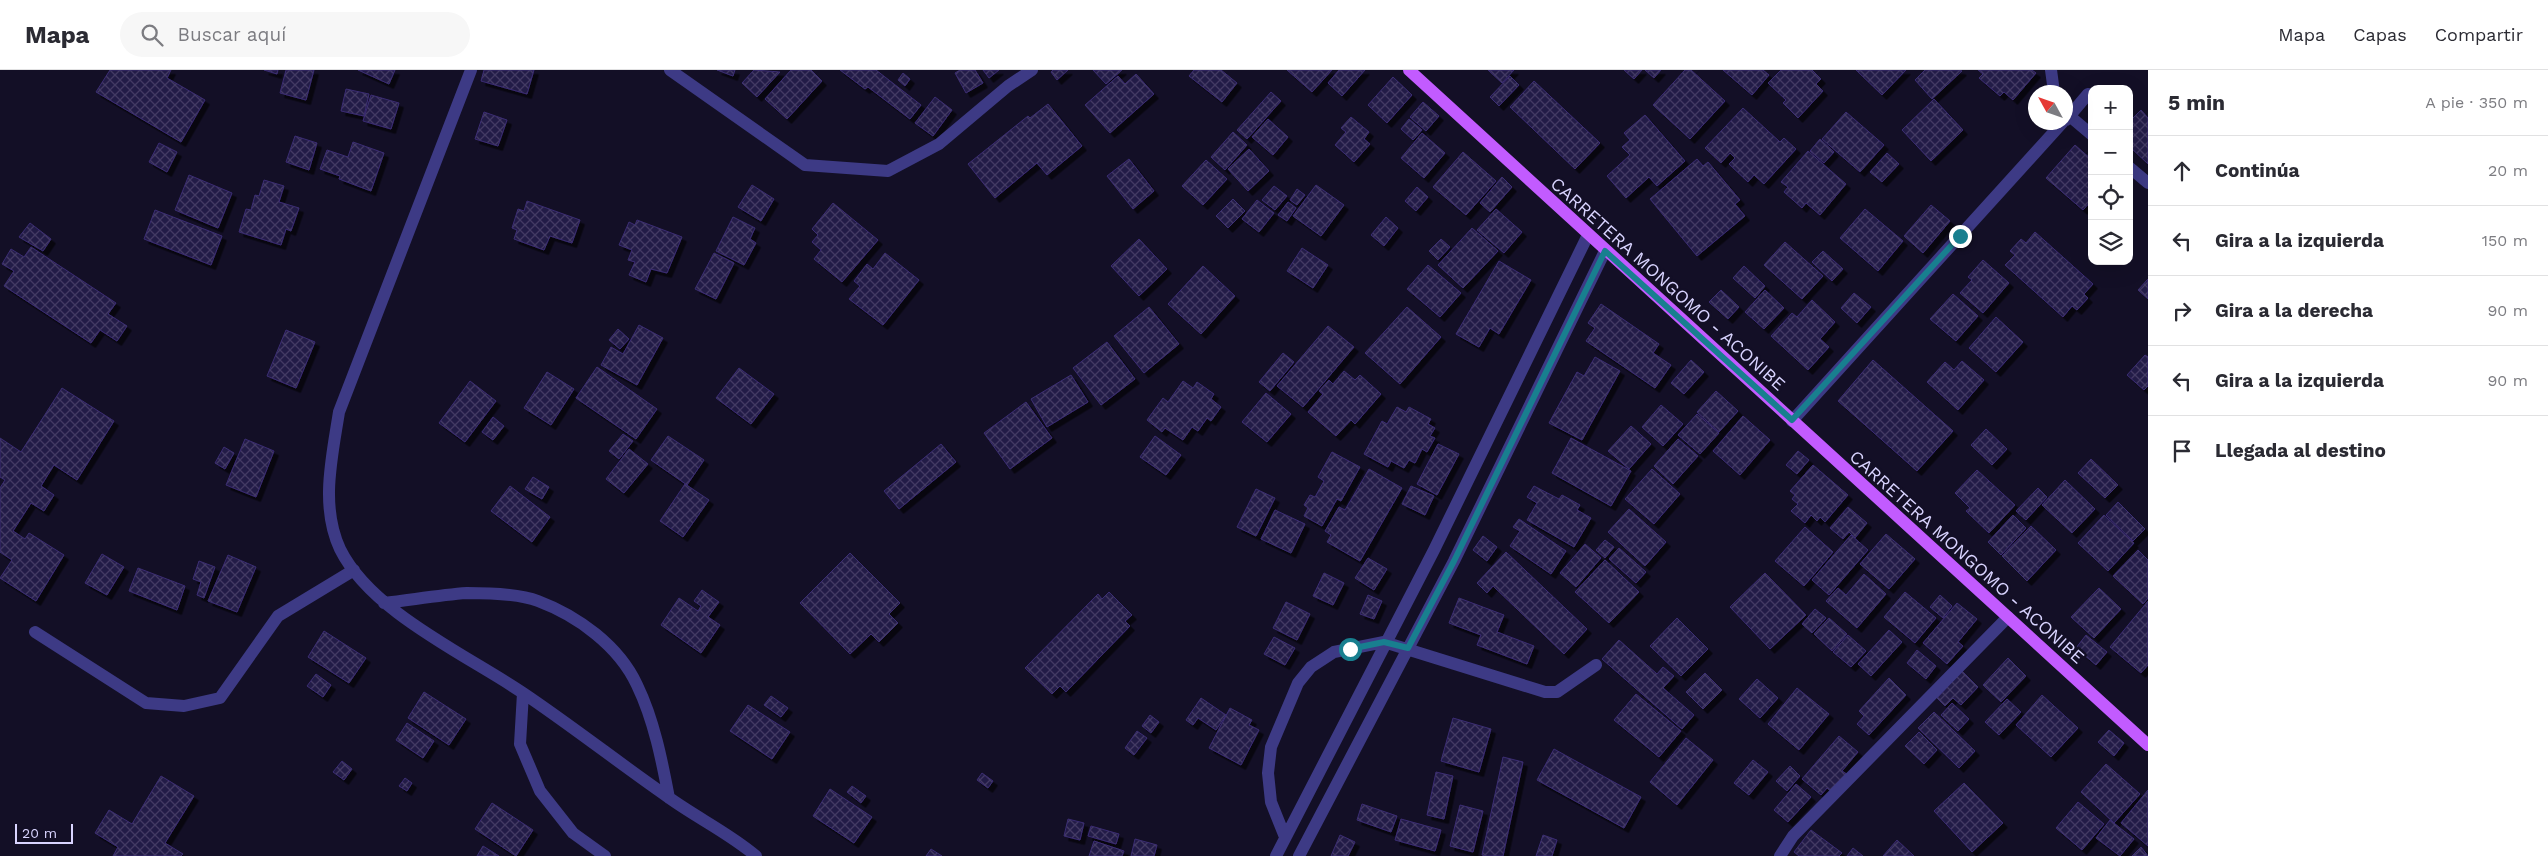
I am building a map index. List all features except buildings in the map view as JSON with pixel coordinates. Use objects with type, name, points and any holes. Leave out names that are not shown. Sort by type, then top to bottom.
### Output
[{"type":"main road","name":"CARRETERA MONGOMO - ACONIBE","points":[[1409,70],[2148,745]]},
{"type":"street","points":[[471,70],[339,412],[332,457],[328,508],[340,549],[354,570],[384,603],[523,693],[669,798],[743,845],[756,856]]},
{"type":"street","points":[[670,70],[805,165],[888,171],[939,144],[1008,86],[1032,70]]},
{"type":"street","points":[[2051,70],[2053,85]]},
{"type":"street","points":[[2073,110],[2088,94]]},
{"type":"street","points":[[2073,123],[2088,132]]},
{"type":"street","points":[[1792,420],[2055,130]]},
{"type":"street","points":[[2133,170],[2148,183]]},
{"type":"street","points":[[1276,856],[1384,642],[1434,550],[1588,235]]},
{"type":"street","points":[[1299,856],[1454,561],[1605,251]]},
{"type":"street","points":[[36,632],[146,703],[184,706],[220,698],[278,616],[354,570]]},
{"type":"street","points":[[384,603],[467,593],[510,596],[537,600],[568,615],[597,634],[621,658],[637,685],[660,752],[669,798]]},
{"type":"street","points":[[1780,856],[1793,836],[2008,617]]},
{"type":"street","points":[[1285,837],[1271,802],[1268,773],[1271,747],[1298,683],[1311,667],[1334,652],[1384,642],[1544,692],[1557,692],[1596,665]]},
{"type":"street","points":[[523,693],[520,744],[540,791],[573,833],[605,856]]},
{"type":"route","points":[[1350,649],[1384,642],[1408,648],[1454,561],[1605,251],[1792,420],[1960,236]]}]
